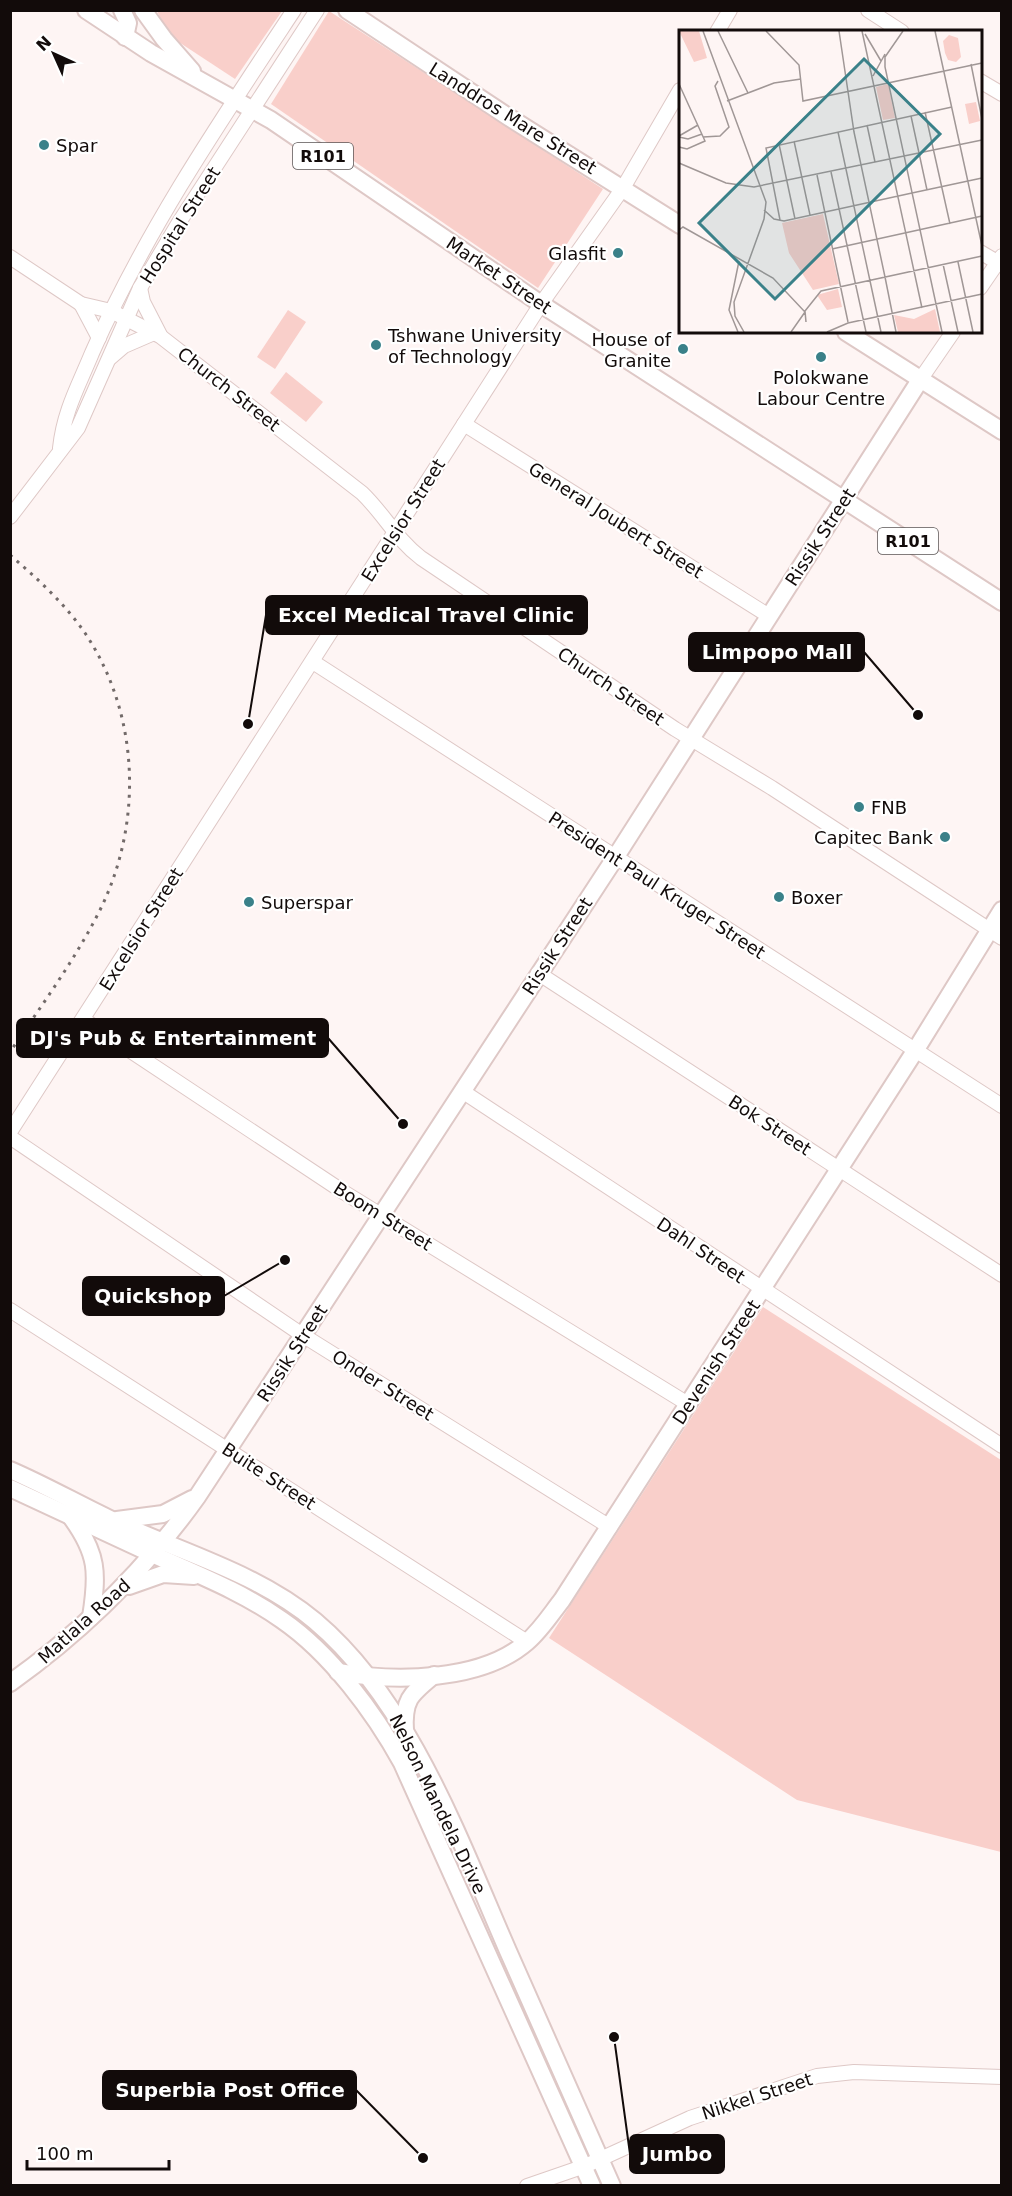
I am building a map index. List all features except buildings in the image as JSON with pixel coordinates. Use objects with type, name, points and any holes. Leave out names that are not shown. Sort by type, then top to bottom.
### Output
[{"type":"main road","name":"Market Street","points":[[86,10],[125,37],[254,110],[541,304],[1002,602]]},
{"type":"main road","points":[[122,10],[128,23],[125,37]]},
{"type":"main road","name":"R101","points":[[143,10],[164,39],[203,83]]},
{"type":"main road","name":"Landdros Mare Street","points":[[347,10],[510,118],[679,224]]},
{"type":"main road","points":[[848,333],[1002,431]]},
{"type":"main road","name":"Rissik Street","points":[[153,1555],[166,1541],[197,1497],[304,1336],[538,973],[615,858],[920,380]]},
{"type":"main road","name":"Devenish Street","points":[[338,1672],[369,1677],[434,1675],[497,1662],[526,1642],[562,1600],[610,1527],[915,1051],[995,934],[1002,910]]},
{"type":"main road","name":"Nelson Mandela Drive","points":[[10,1470],[114,1521],[166,1541],[258,1583],[301,1610],[328,1634],[369,1677],[386,1699],[405,1731],[429,1779],[592,2163],[592,2186]]},
{"type":"main road","name":"Nelson Mandela Drive","points":[[10,1488],[153,1555],[207,1576],[284,1621],[338,1672],[390,1741],[592,2163],[612,2186]]},
{"type":"main road","points":[[114,1521],[163,1514],[197,1497]]},
{"type":"main road","points":[[70,1515],[91,1548],[94,1560],[96,1588],[90,1619]]},
{"type":"main road","name":"Matlala Road","points":[[10,1683],[51,1654],[123,1589],[153,1555]]},
{"type":"main road","points":[[123,1589],[163,1574],[207,1576]]},
{"type":"main road","points":[[405,1731],[404,1710],[408,1699],[434,1675]]},
{"type":"street","name":"Hospital Street","points":[[60,449],[63,421],[111,312],[235,98],[294,10]]},
{"type":"street","name":"Hospital Street","points":[[60,449],[78,428],[140,288],[178,224],[317,10]]},
{"type":"street","points":[[718,30],[730,10]]},
{"type":"street","points":[[868,10],[899,30]]},
{"type":"street","points":[[982,82],[1002,94]]},
{"type":"street","name":"Excelsior Street","points":[[10,1132],[84,1020],[541,304],[623,188],[679,93]]},
{"type":"street","points":[[982,252],[1000,261],[982,287]]},
{"type":"street","name":"Church Street","points":[[10,257],[81,304],[111,312],[157,334],[362,493],[384,516],[394,534],[420,558],[691,738],[995,934]]},
{"type":"street","name":"Church Street","points":[[140,288],[145,307],[157,334]]},
{"type":"street","name":"Church Street","points":[[81,304],[99,338]]},
{"type":"street","name":"Rissik Street","points":[[920,380],[952,333]]},
{"type":"street","points":[[108,359],[124,346],[157,334]]},
{"type":"street","name":"General Joubert Street","points":[[464,424],[768,616]]},
{"type":"street","points":[[10,517],[60,449]]},
{"type":"street","name":"President Paul Kruger Street","points":[[313,662],[1002,1107]]},
{"type":"street","name":"Bok Street","points":[[538,973],[1002,1275]]},
{"type":"street","name":"Boom Street","points":[[84,1020],[382,1215],[688,1404]]},
{"type":"street","name":"Dahl Street","points":[[462,1091],[1002,1446]]},
{"type":"street","name":"Onder Street","points":[[10,1137],[304,1336],[610,1527]]},
{"type":"street","name":"Buite Street","points":[[10,1310],[526,1642]]},
{"type":"street","name":"Nikkel Street","points":[[526,2186],[592,2163],[690,2118],[817,2076],[854,2072],[1002,2077]]},
{"type":"shaded area","points":[[157,11],[282,11],[235,79],[168,35]]},
{"type":"shaded area","points":[[329,11],[603,189],[538,288],[271,104]]},
{"type":"shaded area","points":[[288,310],[306,322],[275,369],[257,357]]},
{"type":"shaded area","points":[[286,372],[323,402],[306,422],[270,393]]},
{"type":"shaded area","points":[[763,1307],[1001,1460],[1001,1852],[797,1800],[549,1638]]},
{"type":"railway","points":[[10,555],[69,612],[85,633],[103,665],[117,699],[125,734],[129,770],[129,806],[124,842],[114,876],[100,910],[69,965],[10,1052]]},
{"type":"place","name":"Spar","points":[[44,145]]},
{"type":"place","name":"Glasfit","points":[[618,253]]},
{"type":"place","name":"Tshwane University of Technology","points":[[376,345]]},
{"type":"place","name":"House of Granite","points":[[683,349]]},
{"type":"place","name":"Polokwane Labour Centre","points":[[821,357]]},
{"type":"place","name":"Limpopo Mall","points":[[918,715]]},
{"type":"place","name":"Excel Medical Travel Clinic","points":[[248,724]]},
{"type":"place","name":"FNB","points":[[859,807]]},
{"type":"place","name":"Capitec Bank","points":[[945,837]]},
{"type":"place","name":"Boxer","points":[[779,897]]},
{"type":"place","name":"Superspar","points":[[249,902]]},
{"type":"place","name":"DJ's Pub & Entertainment","points":[[403,1124]]},
{"type":"place","name":"Quickshop","points":[[285,1260]]},
{"type":"place","name":"Jumbo","points":[[614,2037]]},
{"type":"place","name":"Superbia Post Office","points":[[423,2158]]}]
